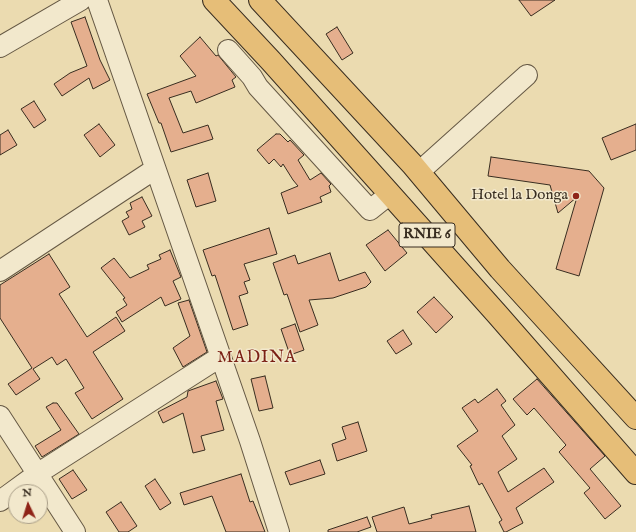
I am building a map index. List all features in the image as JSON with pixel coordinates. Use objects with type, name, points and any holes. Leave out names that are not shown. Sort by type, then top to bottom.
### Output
[{"type":"main road","name":"RNIE 6","points":[[214,0],[271,61],[390,194],[636,473]]},
{"type":"main road","name":"RNIE 6","points":[[260,0],[419,172],[500,269],[636,418]]},
{"type":"main road","points":[[474,289],[500,269]]},
{"type":"street","points":[[0,47],[96,2],[250,441],[279,532]]},
{"type":"street","points":[[228,50],[252,77],[258,87],[370,210],[390,194]]},
{"type":"street","points":[[252,77],[271,61]]},
{"type":"street","points":[[419,172],[527,75]]},
{"type":"street","points":[[0,271],[155,169]]},
{"type":"street","points":[[0,501],[37,474],[220,357]]},
{"type":"street","points":[[0,416],[75,532]]},
{"type":"building","points":[[519,0],[555,0],[531,16]]},
{"type":"building","points":[[85,17],[100,60],[110,80],[93,89],[89,78],[62,96],[54,84],[70,73],[87,66],[71,22]]},
{"type":"building","points":[[337,27],[353,53],[342,60],[326,34]]},
{"type":"building","points":[[200,37],[216,56],[218,55],[236,77],[232,80],[235,87],[196,103],[191,91],[169,98],[183,133],[208,125],[213,139],[171,152],[161,123],[159,123],[147,94],[196,76],[180,56]]},
{"type":"building","points":[[34,101],[46,120],[34,128],[21,109]]},
{"type":"building","points":[[99,124],[115,145],[100,157],[84,135]]},
{"type":"building","points":[[636,124],[636,150],[611,160],[602,138]]},
{"type":"building","points":[[8,130],[17,145],[0,155],[0,135]]},
{"type":"building","points":[[276,134],[280,134],[288,142],[290,140],[304,155],[298,160],[310,180],[321,173],[331,184],[329,186],[331,192],[320,197],[322,202],[288,214],[281,193],[298,186],[283,164],[281,167],[274,159],[269,164],[257,150]]},
{"type":"building","points":[[491,157],[589,171],[604,188],[579,276],[556,269],[577,197],[558,213],[550,185],[488,176]]},
{"type":"building","points":[[208,173],[216,201],[196,207],[187,180]]},
{"type":"building","points":[[142,197],[152,216],[142,221],[145,227],[129,235],[122,221],[129,217],[126,212],[132,209],[130,203]]},
{"type":"building","points":[[269,228],[277,254],[244,264],[250,280],[244,282],[248,293],[239,296],[248,325],[233,330],[215,275],[212,276],[203,250]]},
{"type":"building","points":[[388,230],[407,253],[385,271],[366,245]]},
{"type":"building","points":[[170,250],[181,277],[173,281],[181,299],[165,306],[161,297],[122,322],[116,312],[127,305],[123,299],[125,298],[101,268],[114,258],[130,278],[149,269],[147,265],[161,259],[159,255]]},
{"type":"building","points":[[330,253],[339,281],[365,272],[371,282],[366,287],[333,298],[309,300],[318,325],[300,332],[287,294],[284,295],[273,263],[295,255],[298,264]]},
{"type":"building","points":[[49,254],[70,287],[59,294],[87,337],[116,317],[125,331],[93,352],[123,399],[92,419],[75,393],[84,388],[66,359],[57,365],[52,357],[33,369],[40,379],[16,395],[8,384],[32,368],[0,318],[0,285]]},
{"type":"building","points":[[434,297],[453,317],[436,333],[417,312]]},
{"type":"building","points":[[189,300],[207,352],[183,367],[173,348],[190,336],[178,303]]},
{"type":"building","points":[[295,324],[304,350],[290,355],[281,329]]},
{"type":"building","points":[[403,330],[412,344],[396,354],[387,341]]},
{"type":"building","points":[[265,376],[273,408],[259,411],[251,379]]},
{"type":"building","points":[[537,379],[605,456],[590,469],[621,506],[605,519],[584,493],[590,488],[559,452],[566,445],[534,408],[527,415],[513,399]]},
{"type":"building","points":[[216,381],[223,399],[216,401],[224,430],[201,436],[205,450],[193,453],[183,413],[163,423],[158,412],[187,397],[188,391]]},
{"type":"building","points":[[497,389],[506,401],[501,405],[515,425],[502,436],[517,459],[498,472],[508,492],[544,468],[554,482],[516,508],[523,523],[506,532],[504,532],[499,522],[502,520],[482,483],[479,485],[470,466],[472,465],[457,446],[478,431],[462,408],[475,399],[478,403]]},
{"type":"building","points":[[53,403],[57,403],[79,434],[42,457],[35,446],[61,430],[46,407]]},
{"type":"building","points":[[358,422],[367,451],[337,461],[332,444],[346,439],[342,427]]},
{"type":"building","points":[[320,460],[325,474],[290,485],[285,472]]},
{"type":"building","points":[[73,470],[87,490],[72,499],[59,479]]},
{"type":"building","points":[[241,474],[250,502],[253,501],[265,532],[226,532],[212,496],[184,505],[180,493]]},
{"type":"building","points":[[155,479],[171,503],[160,510],[145,486]]},
{"type":"building","points":[[121,502],[137,526],[128,532],[119,532],[106,512]]},
{"type":"building","points":[[469,506],[476,532],[377,532],[372,517],[404,507],[409,524],[432,518],[431,515]]},
{"type":"building","points":[[367,517],[371,527],[357,532],[328,532],[328,530]]},
{"type":"place","name":"Hotel la Donga","points":[[576,196]]},
{"type":"district","name":"MADINA","points":[[257,359]]}]
